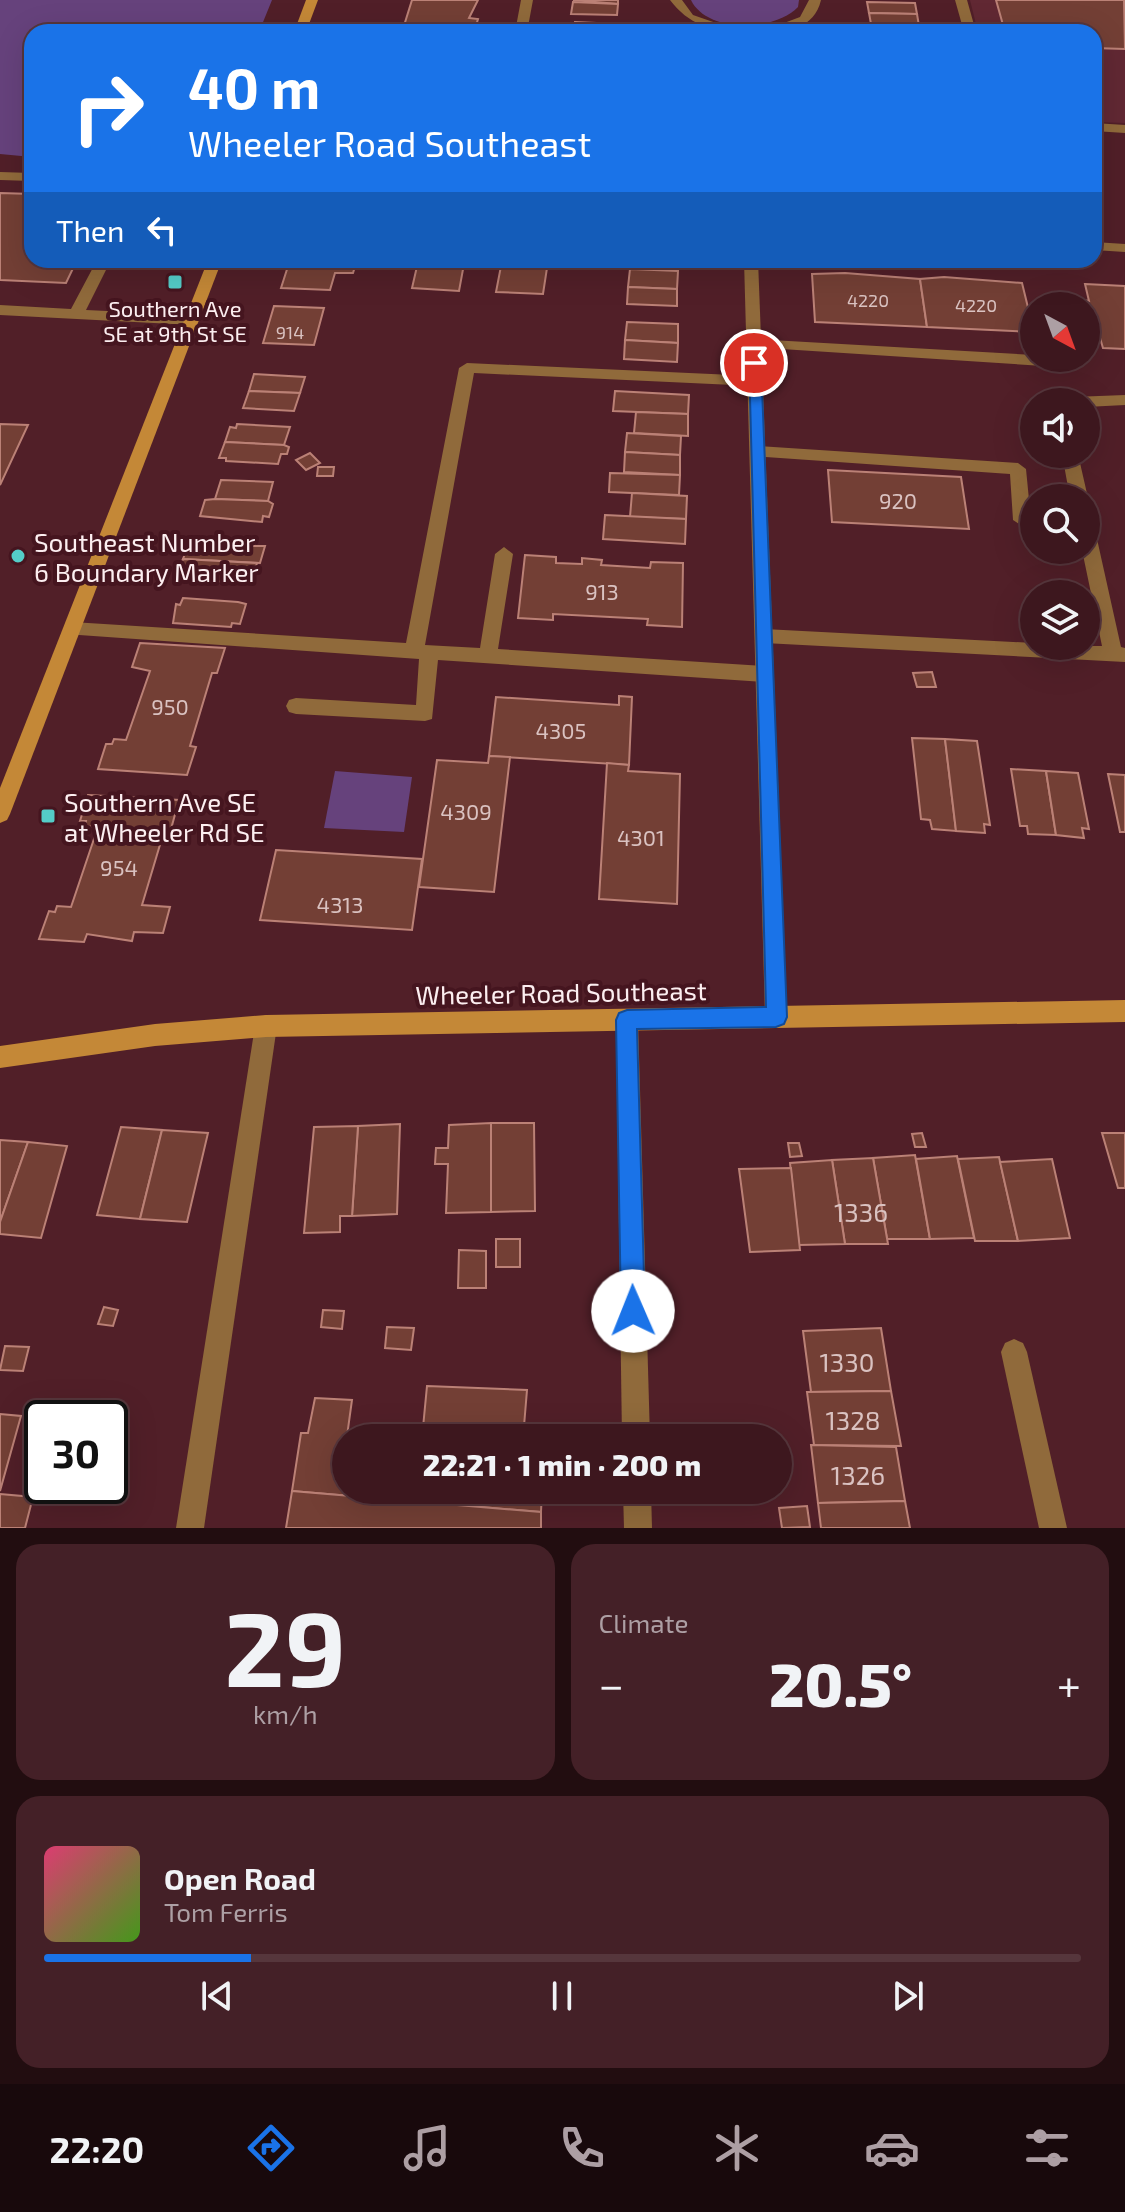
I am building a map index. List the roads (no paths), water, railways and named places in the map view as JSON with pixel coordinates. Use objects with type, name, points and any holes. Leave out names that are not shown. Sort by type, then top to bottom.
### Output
[{"type":"main road","points":[[303,24],[312,0]]},
{"type":"main road","points":[[0,814],[5,787],[72,629],[212,268]]},
{"type":"main road","name":"Wheeler Road Southeast","points":[[0,1057],[155,1035],[266,1026],[1125,1011]]},
{"type":"street","points":[[522,24],[527,0]]},
{"type":"street","points":[[676,0],[689,17],[711,24]]},
{"type":"street","points":[[794,24],[808,17],[815,0]]},
{"type":"street","points":[[961,0],[968,24]]},
{"type":"street","points":[[1102,128],[1125,129]]},
{"type":"street","points":[[0,176],[24,177]]},
{"type":"street","points":[[1102,247],[1125,248]]},
{"type":"street","points":[[76,314],[100,268]]},
{"type":"street","points":[[751,268],[776,1017]]},
{"type":"street","points":[[0,310],[192,320]]},
{"type":"street","points":[[754,344],[1020,360]]},
{"type":"street","points":[[296,706],[425,713],[422,652],[467,368],[755,381]]},
{"type":"street","points":[[1100,401],[1125,400]]},
{"type":"street","points":[[758,452],[1018,469],[1020,494]]},
{"type":"street","points":[[488,656],[504,554]]},
{"type":"street","points":[[764,636],[1119,654],[1095,564]]},
{"type":"street","points":[[72,629],[765,674]]},
{"type":"street","points":[[627,1020],[636,1424]]},
{"type":"street","points":[[190,1528],[266,1026]]},
{"type":"street","points":[[1014,1352],[1053,1528]]},
{"type":"street","points":[[637,1504],[638,1528]]},
{"type":"place","name":"Southern Ave SE at 9th St SE","points":[[175,282]]},
{"type":"place","name":"Southeast Number 6 Boundary Marker","points":[[18,556]]},
{"type":"place","name":"Southern Ave SE at Wheeler Rd SE","points":[[48,816]]}]
